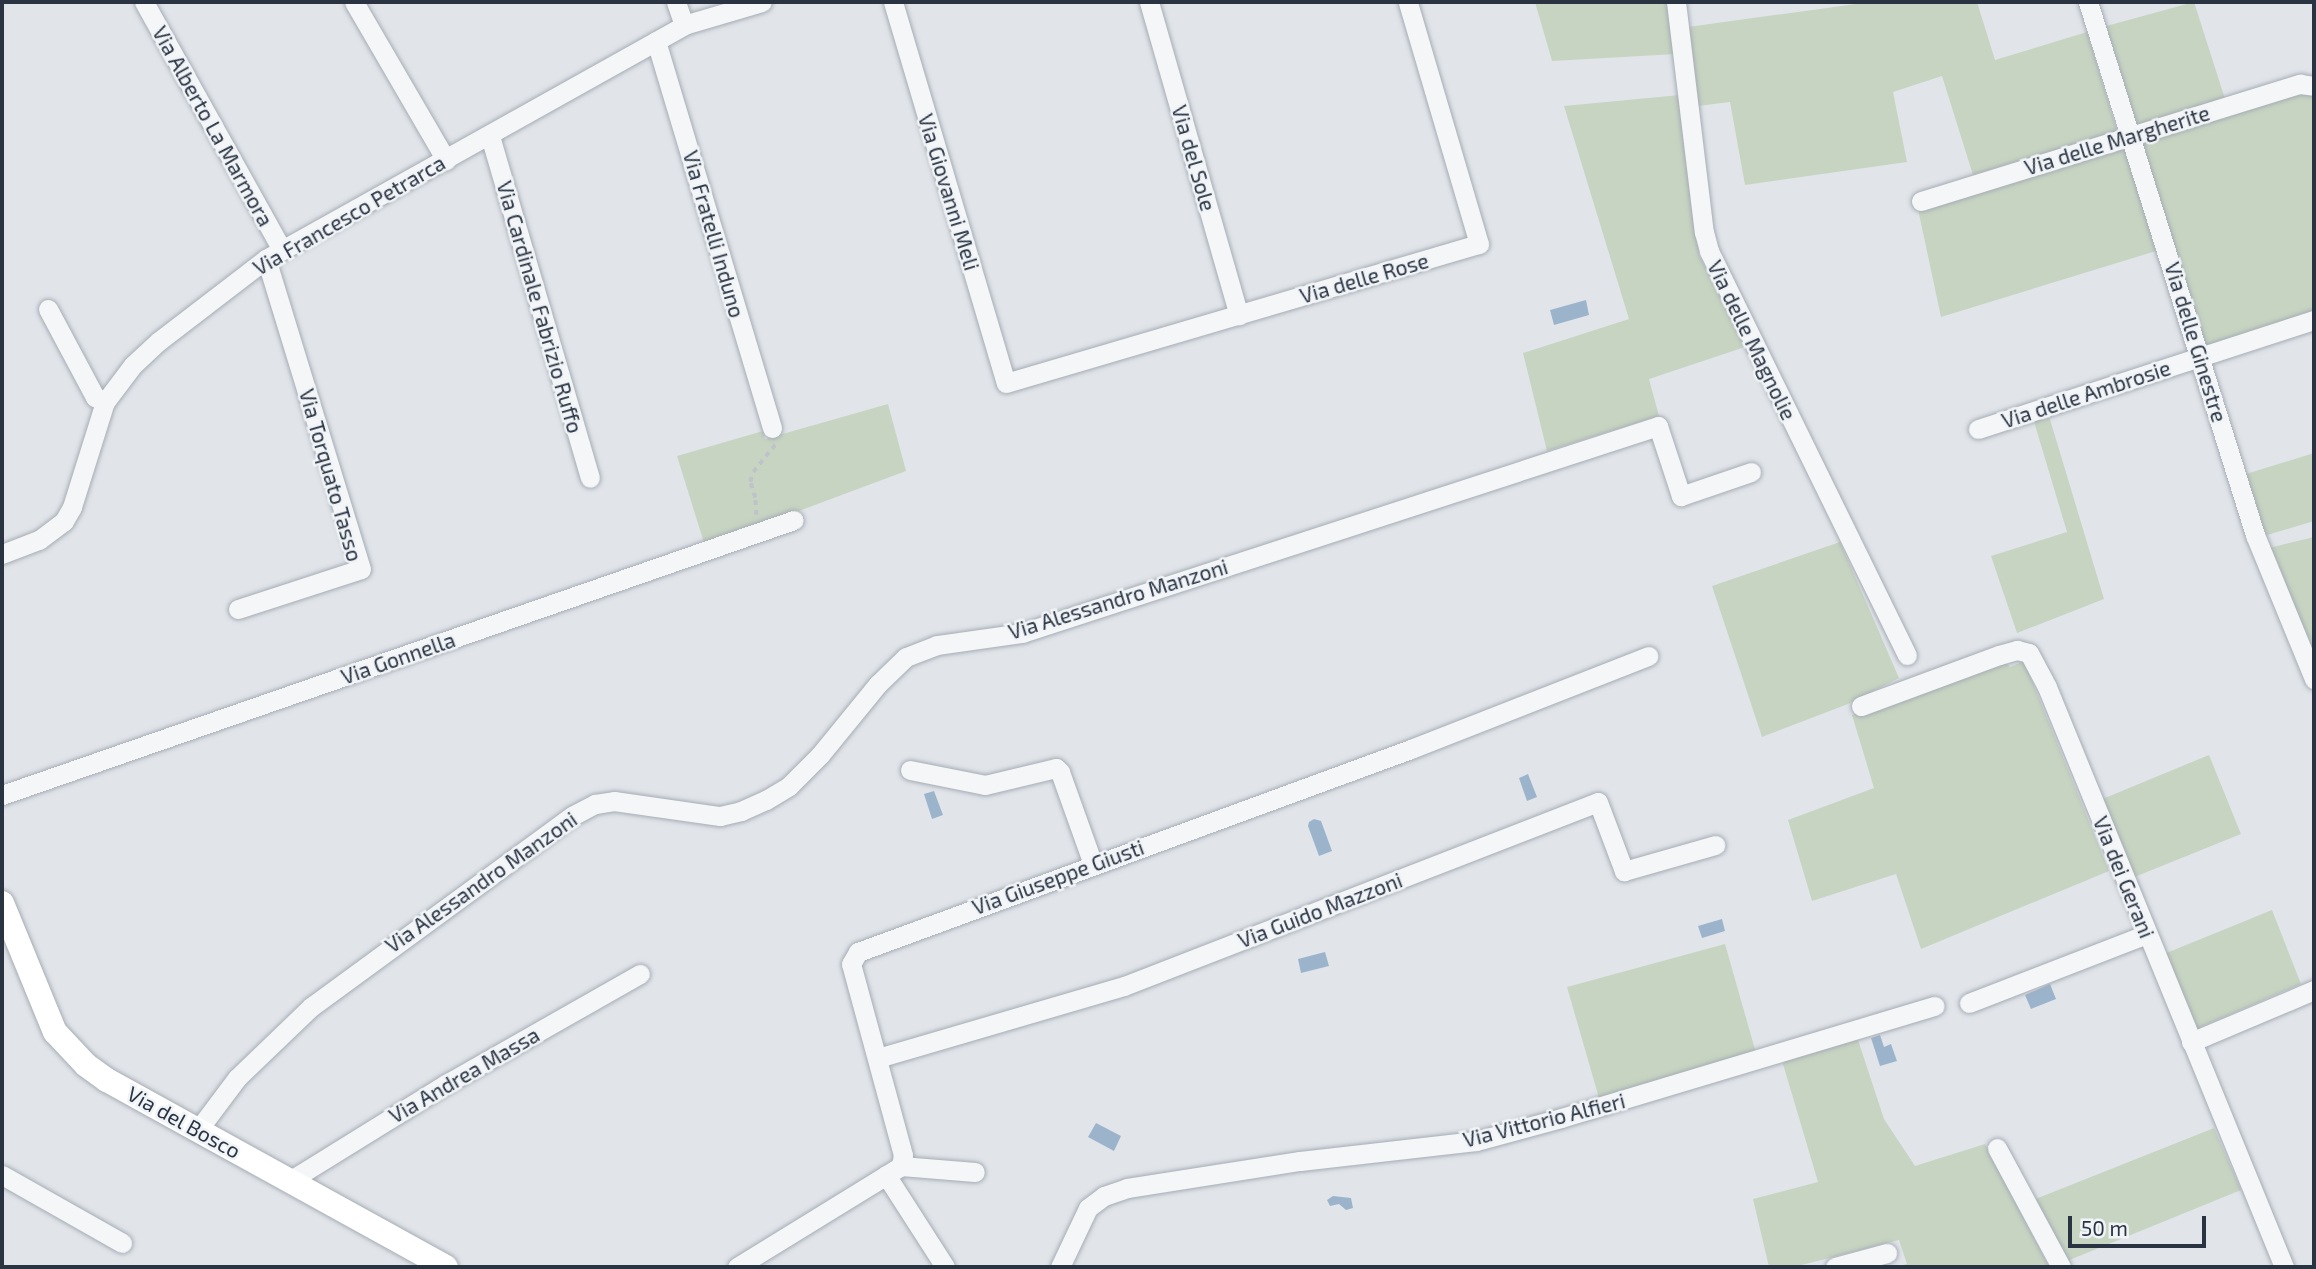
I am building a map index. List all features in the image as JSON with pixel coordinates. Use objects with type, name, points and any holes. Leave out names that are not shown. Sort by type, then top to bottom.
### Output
[{"type":"main road","name":"Via del Bosco","points":[[2,903],[41,1005],[55,1032],[68,1049],[107,1080],[446,1267]]},
{"type":"street","name":"Via Alberto La Marmora","points":[[144,2],[274,254]]},
{"type":"street","points":[[354,2],[446,160]]},
{"type":"street","points":[[676,2],[684,25]]},
{"type":"street","name":"Via Francesco Petrarca","points":[[2,554],[39,540],[64,521],[72,507],[104,402],[134,365],[159,341],[274,254],[490,136],[684,25],[762,2]]},
{"type":"street","name":"Via Giovanni Meli","points":[[892,2],[1006,383]]},
{"type":"street","name":"Via del Sole","points":[[1149,2],[1239,315]]},
{"type":"street","name":"Via delle Rose","points":[[1006,383],[1479,244],[1408,2]]},
{"type":"street","name":"Via delle Magnolie","points":[[1676,2],[1704,232],[1709,251],[1907,655]]},
{"type":"street","name":"Via delle Ginestre","points":[[2088,2],[2133,136],[2255,535],[2314,676]]},
{"type":"street","name":"Via Fratelli Induno","points":[[656,41],[772,428]]},
{"type":"street","name":"Via delle Margherite","points":[[1921,201],[2300,85],[2314,86]]},
{"type":"street","name":"Via Cardinale Fabrizio Ruffo","points":[[490,136],[590,478]]},
{"type":"street","name":"Via Torquato Tasso","points":[[238,609],[361,569],[274,254]]},
{"type":"street","points":[[48,309],[95,397],[104,402]]},
{"type":"street","name":"Via delle Ambrosie","points":[[1978,429],[2314,320]]},
{"type":"street","name":"Via Alessandro Manzoni","points":[[198,1130],[237,1078],[311,1007],[572,816],[595,804],[614,802],[720,816],[741,811],[789,786],[820,755],[878,684],[906,657],[937,645],[1022,633],[1658,426],[1681,496],[1751,472]]},
{"type":"street","name":"Via Gonnella","points":[[2,795],[794,520]]},
{"type":"street","name":"Via dei Gerani","points":[[1861,706],[1999,655],[2017,650],[2029,653],[2047,687],[2284,1267]]},
{"type":"street","name":"Via Giuseppe Giusti","points":[[894,1171],[903,1155],[851,964],[858,952],[1398,754],[1648,656]]},
{"type":"street","points":[[909,770],[985,785],[1056,768],[1060,772],[1093,864]]},
{"type":"street","name":"Via Guido Mazzoni","points":[[878,1058],[1124,986],[1598,802],[1624,871],[1715,845]]},
{"type":"street","points":[[1969,1003],[2147,934]]},
{"type":"street","name":"Via Andrea Massa","points":[[291,1180],[446,1084],[640,974]]},
{"type":"street","points":[[2191,1042],[2314,990]]},
{"type":"street","name":"Via Vittorio Alfieri","points":[[1060,1267],[1088,1208],[1104,1196],[1127,1188],[1300,1161],[1476,1141],[1935,1006]]},
{"type":"street","points":[[1997,1148],[2061,1267]]},
{"type":"street","points":[[894,1171],[945,1267]]},
{"type":"street","points":[[737,1267],[894,1171],[975,1172]]},
{"type":"street","points":[[2,1175],[122,1243]]},
{"type":"street","points":[[1835,1267],[1887,1253]]},
{"type":"path","points":[[755,535],[755,498],[750,482],[753,472],[775,447],[772,428]]},
{"type":"green space","points":[[1535,2],[1670,2],[1676,54],[1552,61]]},
{"type":"green space","points":[[1870,2],[1977,2],[1995,60],[2087,32],[2117,131],[1973,175],[1942,76],[1893,92],[1907,162],[1745,185],[1730,102],[1698,106],[1688,27]]},
{"type":"green space","points":[[2194,2],[2225,99],[2135,127],[2103,27]]},
{"type":"green space","points":[[2303,92],[2314,95],[2314,314],[2204,350],[2141,141]]},
{"type":"green space","points":[[1680,95],[1699,255],[1745,347],[1649,379],[1659,416],[1547,451],[1523,353],[1629,319],[1564,106]]},
{"type":"green space","points":[[2124,145],[2156,251],[1941,317],[1918,209]]},
{"type":"green space","points":[[888,404],[906,471],[705,546],[677,456],[763,431],[765,439]]},
{"type":"green space","points":[[2049,416],[2104,599],[2017,633],[1991,556],[2067,532],[2034,419]]},
{"type":"green space","points":[[2314,453],[2314,521],[2264,536],[2246,474]]},
{"type":"green space","points":[[2314,537],[2314,660],[2269,548]]},
{"type":"green space","points":[[1840,542],[1899,678],[1848,704],[1762,737],[1712,586]]},
{"type":"green space","points":[[2005,661],[2010,667],[2024,661],[2109,871],[1921,949],[1896,874],[1812,901],[1788,820],[1874,788],[1852,715]]},
{"type":"green space","points":[[2209,755],[2241,834],[2132,878],[2100,800]]},
{"type":"green space","points":[[2272,910],[2301,984],[2194,1030],[2164,954]]},
{"type":"green space","points":[[1725,944],[1756,1053],[1599,1098],[1567,987]]},
{"type":"green space","points":[[1858,1040],[1884,1119],[1915,1166],[1985,1144],[2049,1267],[1896,1267],[1907,1264],[1899,1240],[1794,1267],[1769,1267],[1753,1199],[1818,1182],[1783,1064],[1788,1057]]},
{"type":"green space","points":[[2214,1128],[2241,1190],[2067,1261],[2033,1200]]},
{"type":"water","points":[[1586,300],[1589,315],[1554,325],[1550,310]]},
{"type":"water","points":[[1528,774],[1537,797],[1527,801],[1519,778]]},
{"type":"water","points":[[934,791],[943,815],[932,819],[924,794]]},
{"type":"water","points":[[1314,819],[1321,821],[1332,851],[1319,856],[1308,826]]},
{"type":"water","points":[[1722,919],[1725,931],[1702,938],[1698,926]]},
{"type":"water","points":[[1325,952],[1329,966],[1301,973],[1298,959]]},
{"type":"water","points":[[2050,984],[2056,999],[2031,1009],[2025,995]]},
{"type":"water","points":[[1880,1035],[1884,1047],[1891,1044],[1897,1061],[1880,1066],[1871,1038]]},
{"type":"water","points":[[1096,1123],[1121,1136],[1114,1151],[1088,1137]]},
{"type":"water","points":[[1333,1196],[1351,1198],[1353,1208],[1346,1210],[1339,1204],[1330,1206],[1327,1200]]}]
